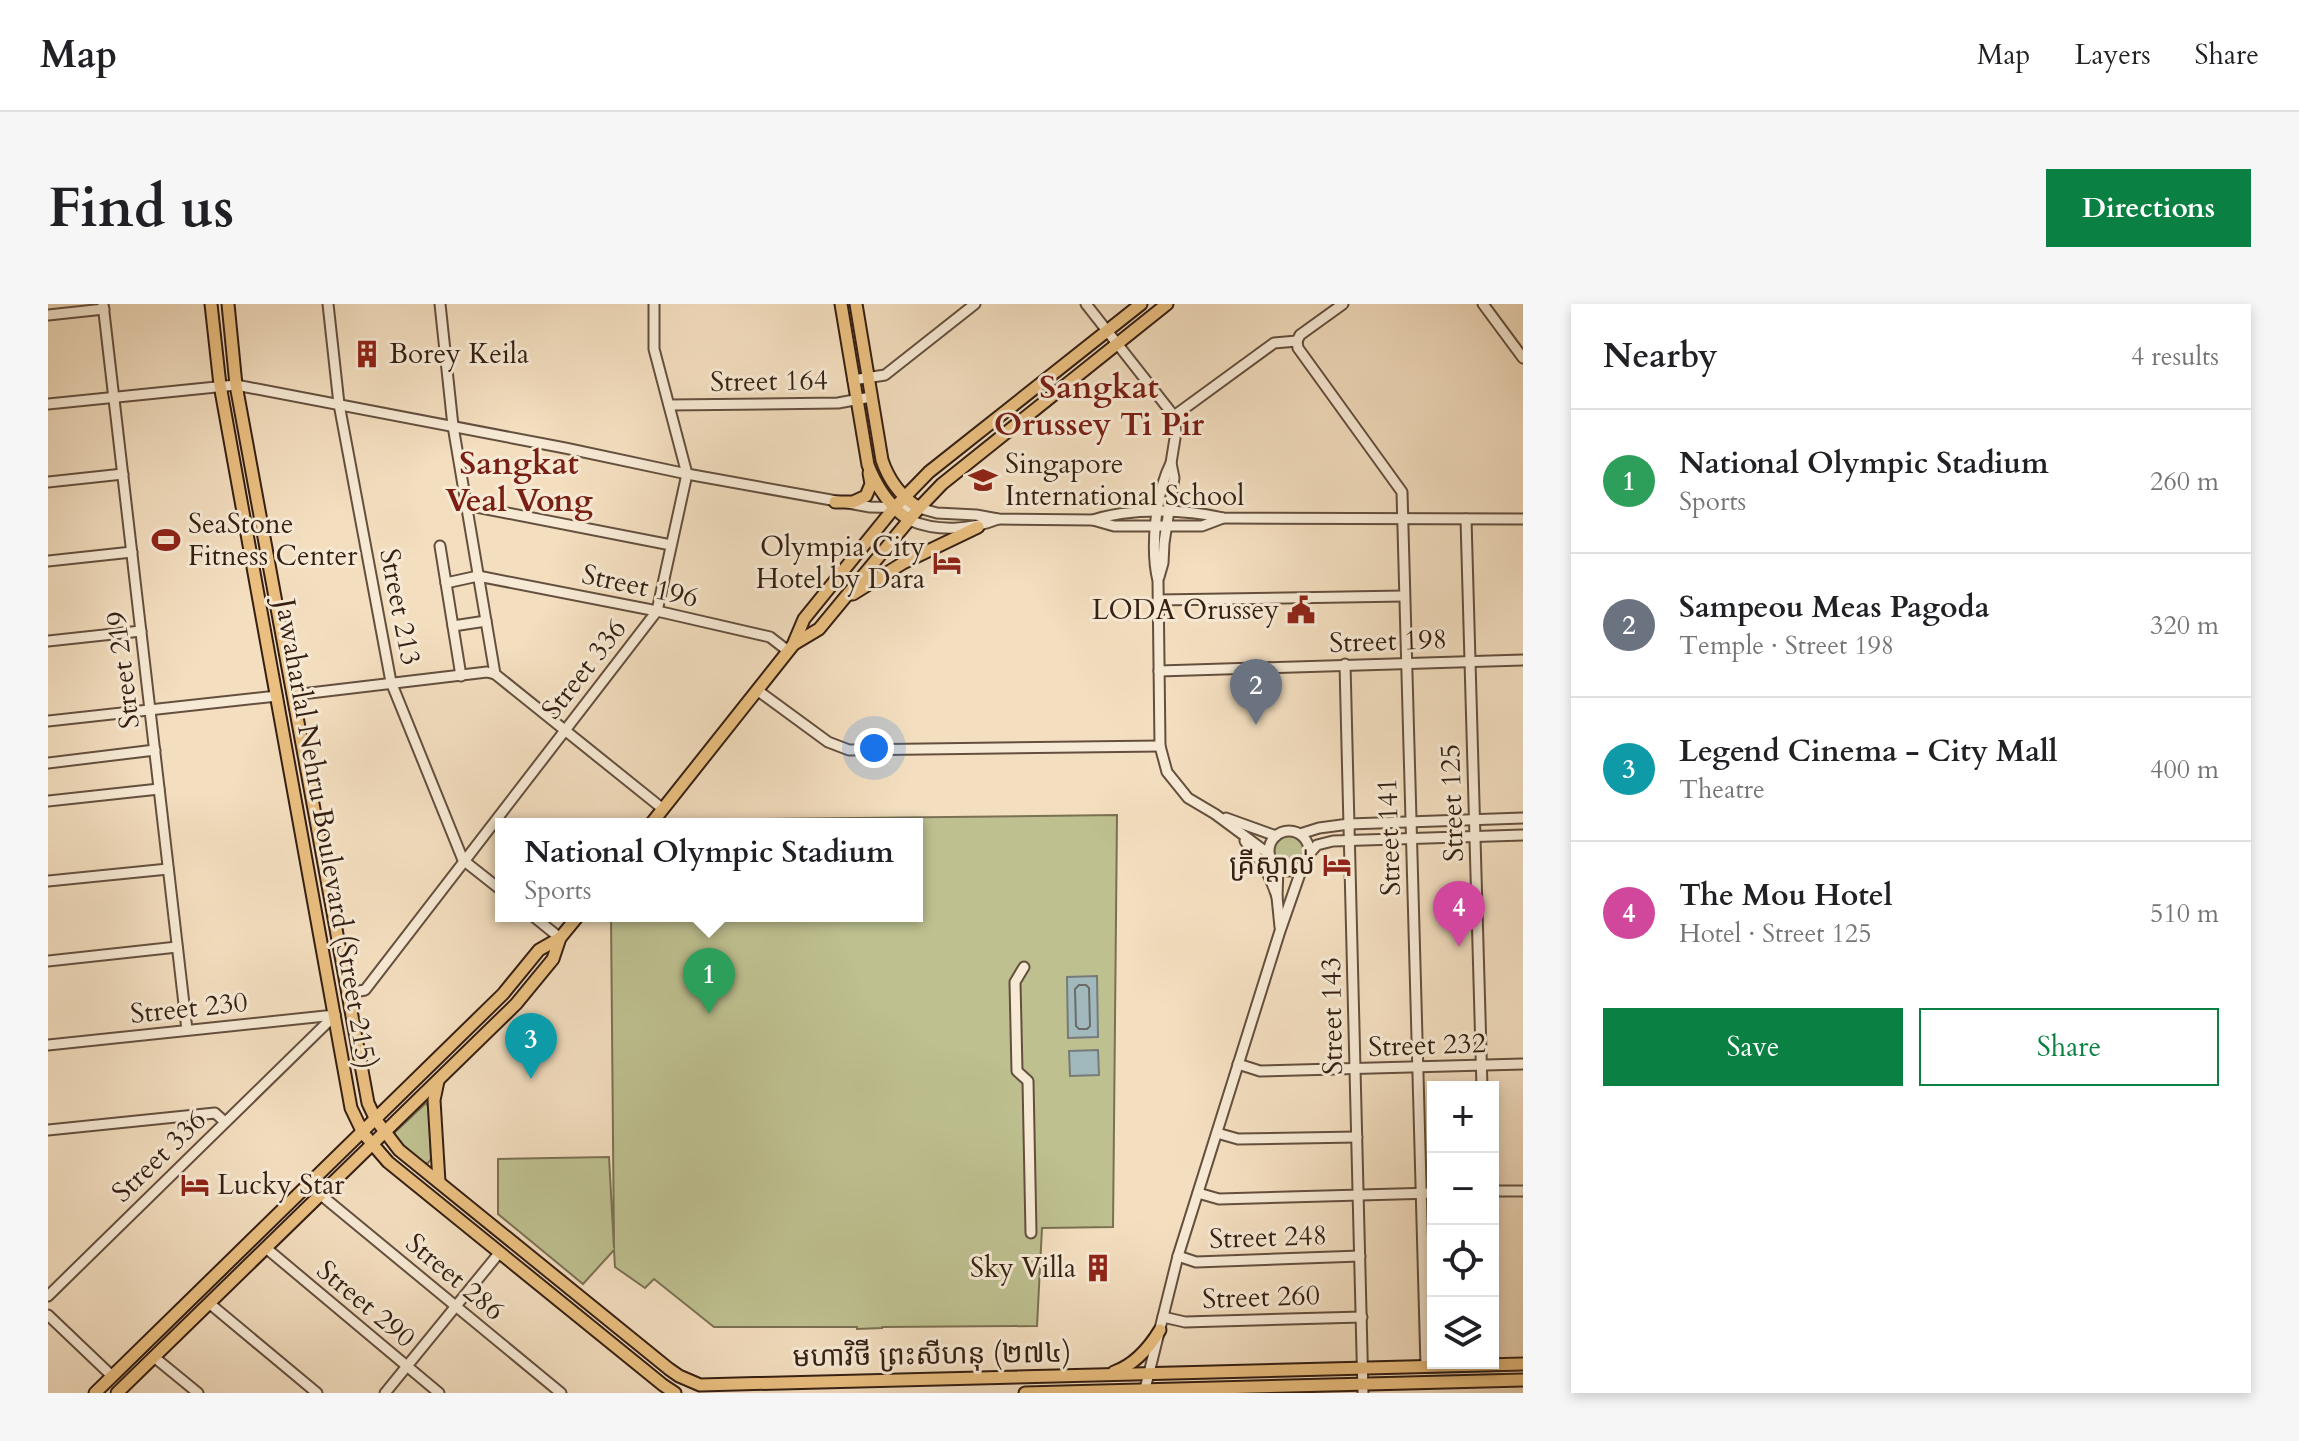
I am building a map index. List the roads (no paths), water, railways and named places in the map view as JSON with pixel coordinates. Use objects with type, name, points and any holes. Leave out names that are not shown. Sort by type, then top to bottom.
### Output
[{"type":"main road","name":"Jawaharlal Nehru Boulevard (Street 215)","points":[[211,304],[220,385],[351,1108],[372,1145]]},
{"type":"main road","name":"Jawaharlal Nehru Boulevard (Street 215)","points":[[228,304],[236,385],[368,1103],[384,1133]]},
{"type":"main road","points":[[835,502],[853,502],[866,496],[871,484],[841,304]]},
{"type":"main road","points":[[856,304],[882,460],[890,481],[904,498],[919,508]]},
{"type":"main road","points":[[656,818],[791,648],[804,619],[894,508],[929,472],[981,429],[1141,304]]},
{"type":"main road","points":[[791,648],[819,629],[942,484],[1167,304]]},
{"type":"main road","points":[[981,429],[993,443]]},
{"type":"main road","points":[[868,465],[878,488],[894,508],[909,520]]},
{"type":"main road","points":[[839,604],[903,563],[978,527]]},
{"type":"main road","points":[[117,1393],[516,1004],[553,959],[560,938],[573,922]]},
{"type":"main road","points":[[95,1393],[503,994],[539,950],[560,938]]},
{"type":"main road","points":[[438,1081],[434,1100],[439,1182]]},
{"type":"main road","name":"មហាវិថី ព្រះសីហនុ (២៧៤)","points":[[384,1133],[399,1150],[690,1388],[1426,1366]]},
{"type":"main road","points":[[372,1145],[388,1162],[675,1393]]},
{"type":"main road","points":[[1108,1375],[1124,1369],[1151,1346],[1160,1330]]},
{"type":"main road","name":"មហាវិថី ព្រះសីហនុ (២៧៤)","points":[[1499,1364],[1523,1364]]},
{"type":"main road","name":"មហាវិថី ព្រះសីហនុ (២៧៤)","points":[[1025,1393],[1487,1387],[1523,1380]]},
{"type":"street","name":"Street 213","points":[[328,304],[339,404],[391,682],[463,860],[495,885]]},
{"type":"street","points":[[440,304],[453,426],[495,674]]},
{"type":"street","name":"Street 336","points":[[496,818],[657,611],[687,474],[654,349],[654,304]]},
{"type":"street","name":"Street 164","points":[[853,380],[885,375],[975,304]]},
{"type":"street","points":[[1086,304],[1174,416],[1176,432],[1171,463],[1174,478],[1154,563],[1158,581],[1160,746],[1167,772],[1188,798],[1269,854],[1278,867],[1280,931]]},
{"type":"street","points":[[1174,416],[1274,343],[1297,341],[1300,335],[1343,304]]},
{"type":"street","points":[[1483,304],[1523,358]]},
{"type":"street","points":[[48,315],[103,306]]},
{"type":"street","name":"Street 219","points":[[103,306],[187,1030]]},
{"type":"street","name":"Street 141","points":[[1297,341],[1298,348],[1402,492],[1426,1366]]},
{"type":"street","points":[[48,404],[236,385],[835,502],[919,508],[931,513],[998,519],[1093,520],[1114,526],[1202,526],[1223,518]]},
{"type":"street","name":"Street 164","points":[[669,405],[838,403],[871,397]]},
{"type":"street","points":[[48,482],[123,474]]},
{"type":"street","points":[[466,505],[671,545]]},
{"type":"street","points":[[1093,520],[1114,513],[1201,513],[1223,518],[1523,519]]},
{"type":"street","points":[[909,520],[936,527],[978,527],[998,519]]},
{"type":"street","name":"Street 125","points":[[1466,519],[1482,1081]]},
{"type":"street","points":[[440,546],[461,676]]},
{"type":"street","points":[[48,561],[132,552]]},
{"type":"street","points":[[446,583],[478,576]]},
{"type":"street","name":"Street 196","points":[[478,576],[657,611],[770,637],[791,648]]},
{"type":"street","points":[[1158,600],[1404,596]]},
{"type":"street","points":[[453,626],[486,621]]},
{"type":"street","points":[[48,641],[141,631]]},
{"type":"street","name":"Street 198","points":[[1159,671],[1523,660]]},
{"type":"street","name":"Street 143","points":[[1345,664],[1363,1389]]},
{"type":"street","points":[[293,695],[487,672],[495,674],[663,809]]},
{"type":"street","points":[[757,690],[828,742],[849,750],[1160,746]]},
{"type":"street","points":[[48,721],[277,696]]},
{"type":"street","points":[[48,763],[155,750]]},
{"type":"street","points":[[48,801],[159,789]]},
{"type":"street","points":[[1215,814],[1276,836]]},
{"type":"street","points":[[1300,834],[1349,824],[1523,818]]},
{"type":"street","name":"Street 336","points":[[348,993],[365,990],[495,819]]},
{"type":"street","points":[[1231,827],[1259,858],[1271,878],[1277,897]]},
{"type":"street","points":[[1269,854],[1270,843],[1276,836],[1290,830],[1307,840],[1309,854]]},
{"type":"street","points":[[1145,1392],[1178,1256],[1280,931],[1309,854],[1325,842],[1523,835]]},
{"type":"street","points":[[1278,867],[1291,871],[1303,865]]},
{"type":"street","points":[[48,881],[168,869]]},
{"type":"street","points":[[540,922],[560,938]]},
{"type":"street","points":[[48,961],[177,947]]},
{"type":"street","points":[[1024,967],[1015,982],[1017,1071],[1028,1081],[1031,1233]]},
{"type":"street","name":"Street 336","points":[[48,1296],[335,1015]]},
{"type":"street","name":"Street 230","points":[[48,1045],[335,1015]]},
{"type":"street","name":"Street 232","points":[[1238,1064],[1260,1071],[1523,1064]]},
{"type":"street","points":[[48,1130],[215,1113],[225,1122]]},
{"type":"street","points":[[1217,1133],[1238,1139],[1357,1137]]},
{"type":"street","points":[[1499,1191],[1523,1191]]},
{"type":"street","points":[[1198,1193],[1219,1199],[1427,1193]]},
{"type":"street","name":"Street 286","points":[[321,1195],[561,1393]]},
{"type":"street","name":"Street 290","points":[[266,1248],[439,1393]]},
{"type":"street","points":[[385,1393],[500,1252]]},
{"type":"street","name":"Street 248","points":[[1178,1256],[1196,1262],[1360,1256]]},
{"type":"street","points":[[209,1303],[317,1393]]},
{"type":"street","points":[[48,1315],[112,1376]]},
{"type":"street","name":"Street 260","points":[[1163,1317],[1185,1322],[1362,1317]]},
{"type":"street","points":[[154,1357],[198,1393]]},
{"type":"water","points":[[1097,976],[1098,1037],[1068,1038],[1067,977]]},
{"type":"water","points":[[1098,1050],[1099,1075],[1070,1076],[1069,1051]]},
{"type":"place","name":"Borey Keila","points":[[367,354]]},
{"type":"place","name":"Singapore International School","points":[[983,480]]},
{"type":"place","name":"SeaStone Fitness Center","points":[[166,540]]},
{"type":"place","name":"Olympia City Hotel by Dara","points":[[947,563]]},
{"type":"place","name":"LODA Orussey","points":[[1301,610]]},
{"type":"place","name":"Sampeou Meas Pagoda","points":[[1256,725]]},
{"type":"place","name":"គ្រីស្តាល់","points":[[1337,865]]},
{"type":"place","name":"The Mou Hotel","points":[[1459,947]]},
{"type":"place","name":"National Olympic Stadium","points":[[709,1014]]},
{"type":"place","name":"Legend Cinema - City Mall","points":[[531,1079]]},
{"type":"place","name":"Lucky Star","points":[[195,1185]]},
{"type":"place","name":"Sky Villa","points":[[1098,1268]]},
{"type":"district","name":"Sangkat Orussey Ti Pir","points":[[1099,406]]},
{"type":"district","name":"Sangkat Veal Vong","points":[[519,482]]}]
